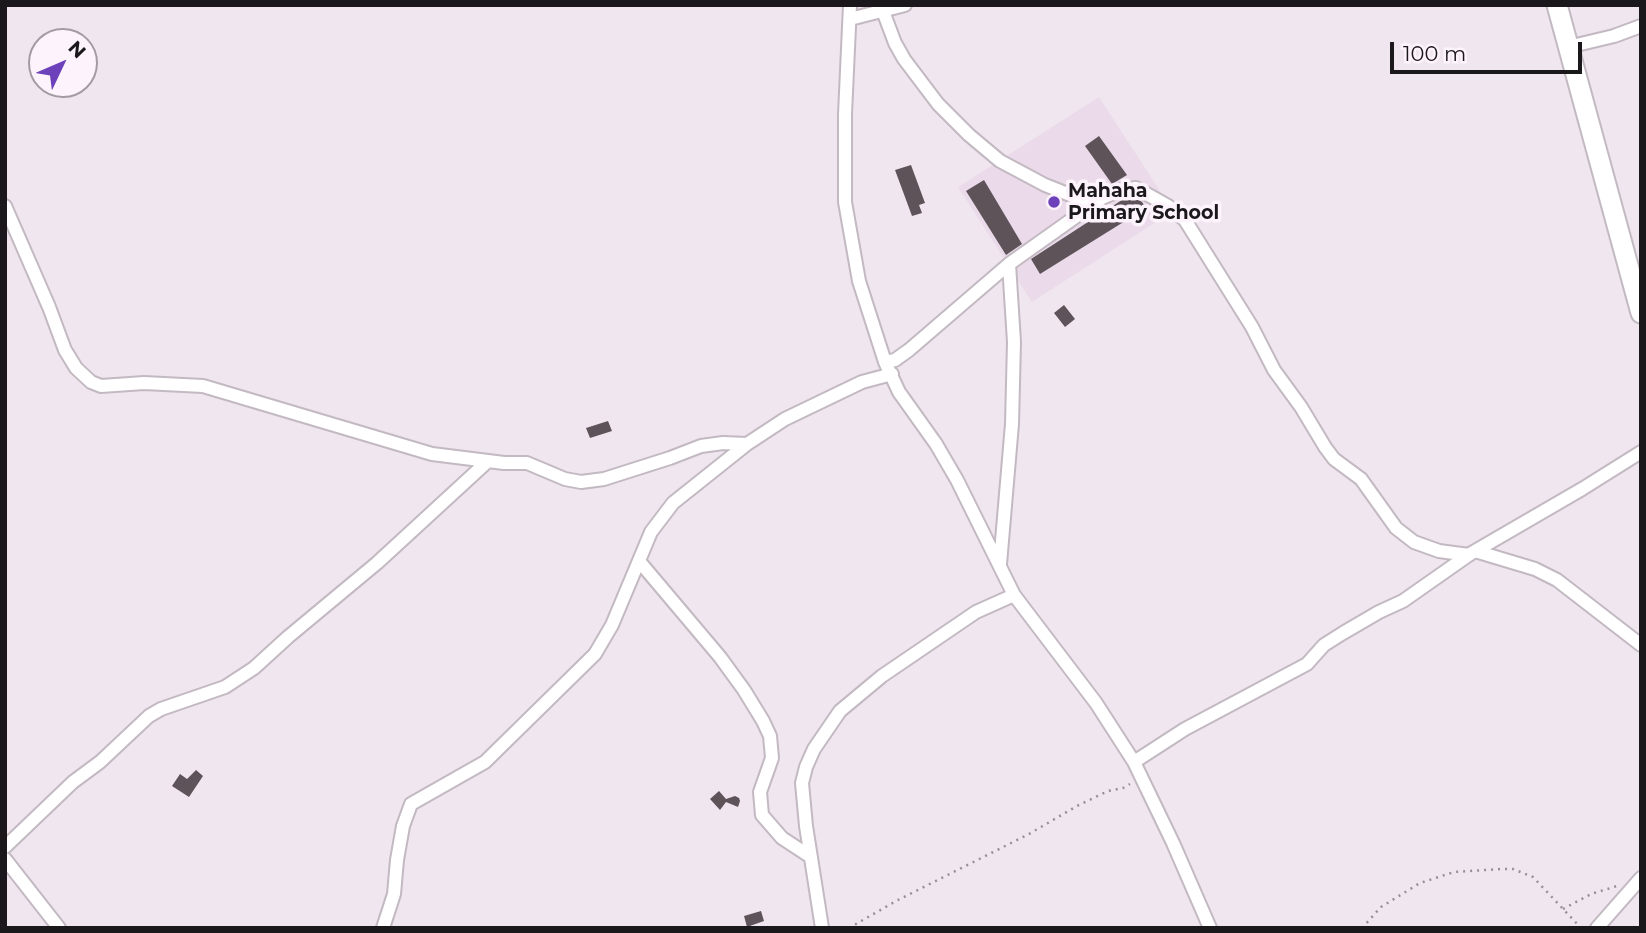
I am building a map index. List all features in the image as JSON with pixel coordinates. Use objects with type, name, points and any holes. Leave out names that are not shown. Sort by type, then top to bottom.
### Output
[{"type":"main road","points":[[1557,5],[1641,313]]},
{"type":"street","points":[[905,5],[883,11],[850,12],[845,114],[845,202],[859,281],[888,368],[899,392],[936,444],[957,480],[1014,595],[1097,703],[1134,762],[1210,928]]},
{"type":"street","points":[[883,11],[904,59],[938,104],[969,135],[1000,161],[1045,185],[1093,204]]},
{"type":"street","points":[[1568,47],[1614,36],[1641,26]]},
{"type":"street","points":[[383,928],[394,894],[403,826],[411,804],[485,762],[595,654],[612,625],[651,532],[673,503],[747,444],[785,418],[888,368],[1009,264],[1093,204],[1121,190],[1136,188],[1168,206],[1185,220],[1252,327],[1274,370],[1334,459],[1361,479],[1396,528],[1414,542],[1439,551],[1472,553],[1535,569],[1557,580],[1641,645]]},
{"type":"street","points":[[5,206],[65,350],[76,368],[91,382],[101,386],[144,383],[203,386],[432,454],[527,463],[565,479],[581,482],[604,479],[701,446],[747,444]]},
{"type":"street","points":[[1000,565],[1012,424],[1014,342],[1009,264]]},
{"type":"street","points":[[1134,762],[1185,729],[1307,664],[1324,645],[1378,612],[1404,601],[1472,553],[1641,452]]},
{"type":"street","points":[[5,847],[73,782],[100,762],[149,716],[161,709],[226,687],[254,668],[377,563],[488,461]]},
{"type":"street","points":[[639,561],[720,657],[764,722],[770,736],[772,758],[760,792],[762,815],[782,838],[811,858]]},
{"type":"street","points":[[822,928],[802,783],[814,748],[840,711],[906,657],[976,612],[1014,595]]},
{"type":"street","points":[[5,859],[59,928]]},
{"type":"street","points":[[1597,928],[1638,881]]},
{"type":"path","points":[[849,928],[1103,793],[1128,786],[1140,775]]},
{"type":"path","points":[[1362,928],[1381,907],[1420,883],[1461,872],[1501,869],[1513,869],[1533,877],[1581,928]]},
{"type":"path","points":[[1563,909],[1606,889],[1638,881]]},
{"type":"shaded area","points":[[1099,97],[1173,211],[1032,302],[958,187]]},
{"type":"building","points":[[1099,136],[1127,175],[1112,184],[1085,146]]},
{"type":"building","points":[[911,165],[925,203],[919,205],[922,213],[912,216],[895,170]]},
{"type":"building","points":[[984,180],[1022,244],[1006,255],[966,191]]},
{"type":"building","points":[[1134,197],[1146,208],[1040,274],[1031,259],[1125,198]]},
{"type":"building","points":[[1064,305],[1075,319],[1065,327],[1054,313]]},
{"type":"building","points":[[608,421],[612,431],[590,438],[586,428]]},
{"type":"building","points":[[196,770],[203,776],[189,797],[172,786],[180,774],[187,779]]},
{"type":"building","points":[[719,791],[726,799],[735,796],[739,798],[738,807],[726,802],[720,810],[710,799]]},
{"type":"building","points":[[761,911],[764,921],[747,927],[744,916]]},
{"type":"place","name":"Mahaha Primary School","points":[[1054,202]]}]
